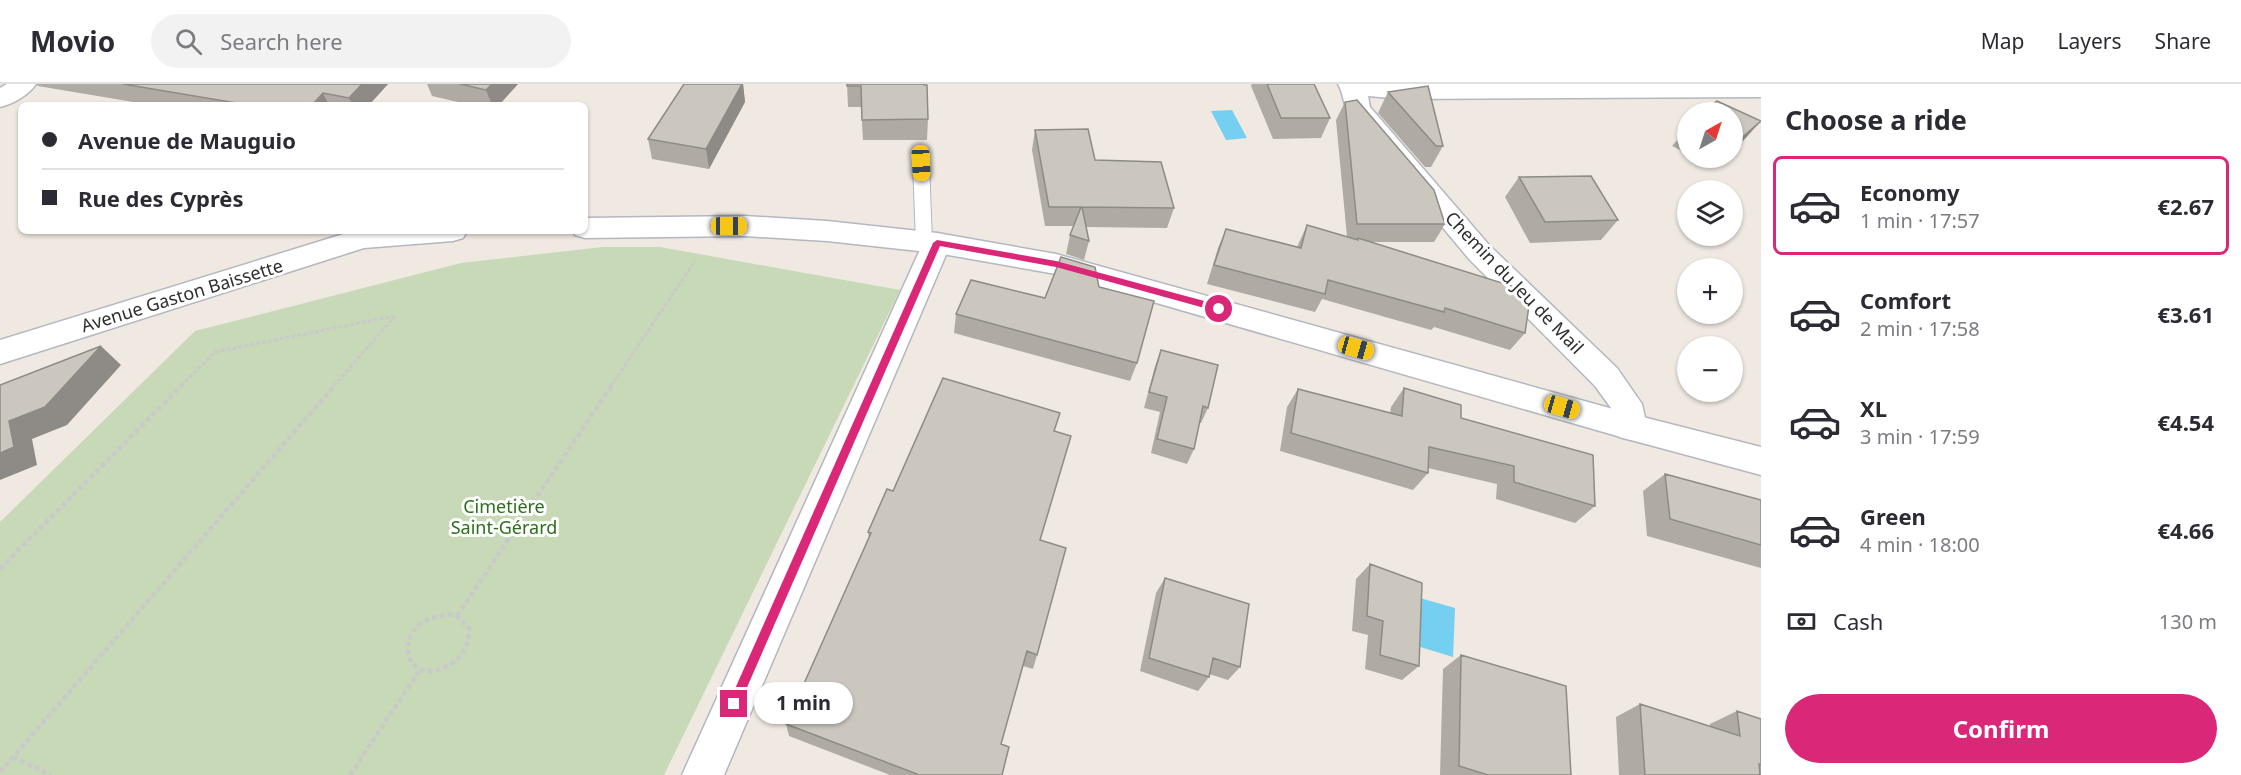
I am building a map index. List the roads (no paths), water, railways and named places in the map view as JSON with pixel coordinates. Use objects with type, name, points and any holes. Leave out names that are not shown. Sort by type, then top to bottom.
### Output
[{"type":"street","points":[[0,99],[24,84]]},
{"type":"street","points":[[1352,85],[1402,91],[1761,88]]},
{"type":"street","name":"Chemin du Jeu de Mail","points":[[1352,85],[1358,110],[1479,252],[1606,377],[1626,404],[1631,427]]},
{"type":"street","points":[[0,111],[18,114]]},
{"type":"street","points":[[588,228],[745,226],[827,231],[931,242],[1056,264],[1631,427],[1761,461]]},
{"type":"street","name":"Avenue Gaston Baissette","points":[[0,352],[361,235],[384,234]]},
{"type":"street","points":[[709,762],[931,242]]},
{"type":"lane","points":[[921,163],[931,242]]},
{"type":"water","points":[[1232,110],[1247,138],[1226,140],[1211,111]]},
{"type":"water","points":[[1420,598],[1455,608],[1453,657],[1417,646]]},
{"type":"park label","name":"Cimetière Saint-Gérard","points":[[504,517]]}]
